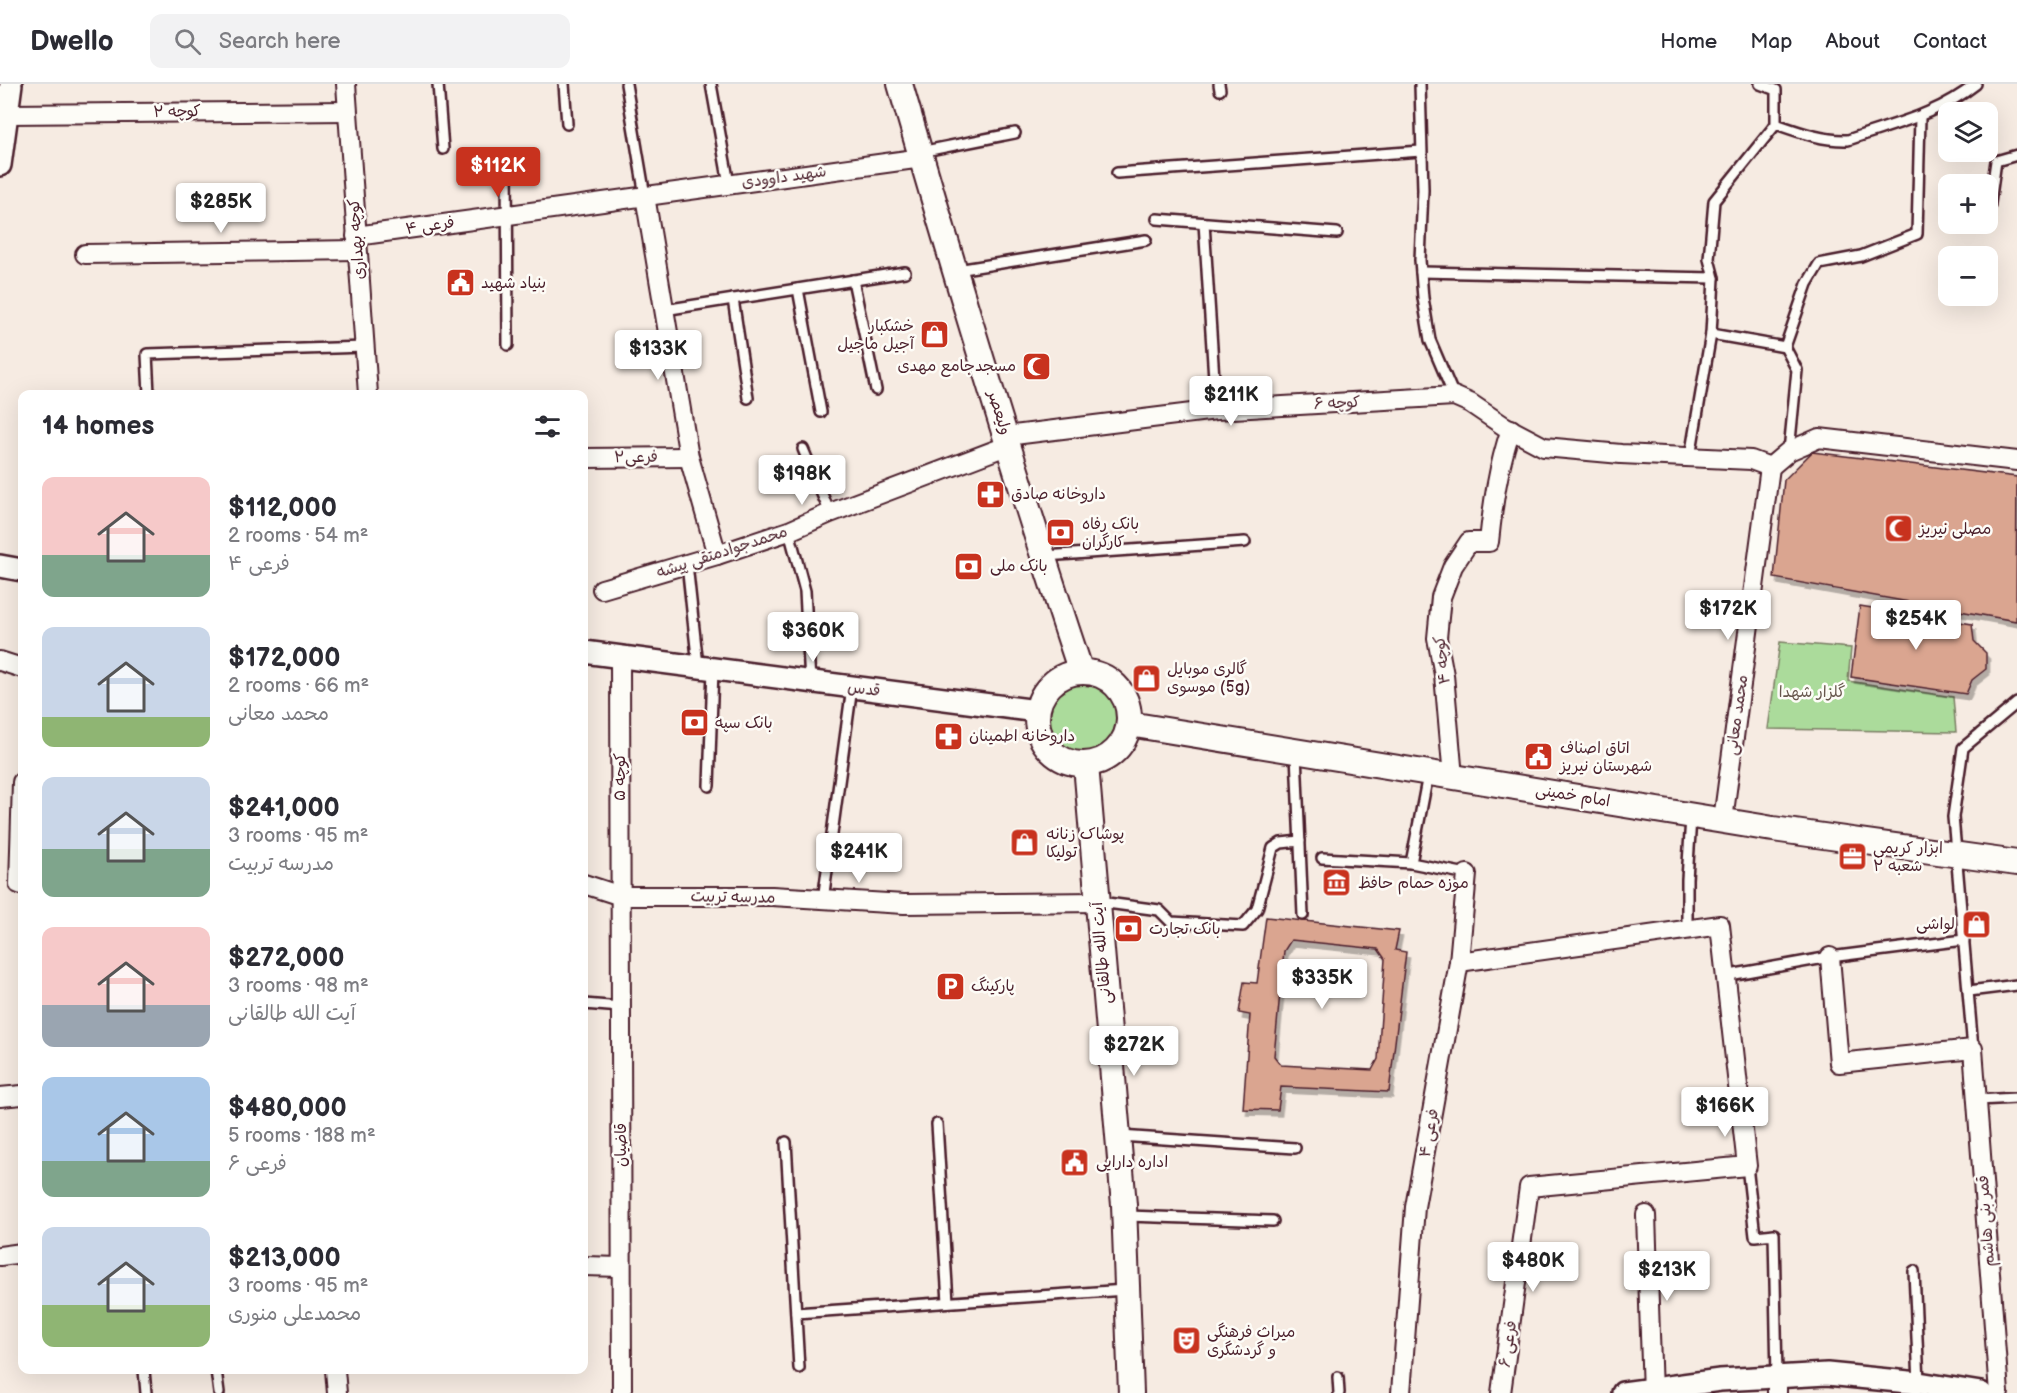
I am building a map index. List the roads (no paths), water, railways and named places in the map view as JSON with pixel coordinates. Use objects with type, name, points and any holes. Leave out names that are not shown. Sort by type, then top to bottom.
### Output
[{"type":"main road","name":"ولیعصر","points":[[900,84],[954,270],[1042,556],[1081,672]]},
{"type":"main road","points":[[1081,672],[1094,673],[1107,678],[1117,687],[1127,704],[1130,724],[1125,740],[1115,752],[1102,761],[1086,765],[1060,758],[1041,738],[1037,725],[1037,711],[1042,696],[1052,684],[1065,675],[1081,672]]},
{"type":"main road","name":"امام خمینی","points":[[1130,724],[1692,816],[2017,863]]},
{"type":"main road","name":"آیت الله طالقانی","points":[[1086,765],[1124,1216],[1131,1393]]},
{"type":"street","points":[[0,165],[11,84]]},
{"type":"street","name":"کوچه بهداری","points":[[346,84],[368,390]]},
{"type":"street","name":"کوچه ۲","points":[[7,114],[347,111]]},
{"type":"street","name":"شهید داوودی","points":[[645,196],[921,155]]},
{"type":"street","points":[[645,196],[689,457],[717,555]]},
{"type":"street","name":"فرعی ۴","points":[[85,254],[357,243],[507,215],[645,196]]},
{"type":"street","points":[[1454,396],[1545,447],[1621,454],[1751,460],[1770,467],[1789,451],[1819,438],[2017,461]]},
{"type":"street","name":"۶ کوچه","points":[[1007,440],[1216,410],[1454,396]]},
{"type":"street","name":"کوچه ۴","points":[[1453,777],[1444,675],[1437,638],[1441,597],[1453,566],[1469,542],[1489,542],[1496,484],[1511,429]]},
{"type":"street","name":"محمدجوادمتقی پیشه","points":[[602,589],[789,531],[1007,440]]},
{"type":"street","name":"فرعی۲","points":[[588,458],[689,457]]},
{"type":"street","name":"محمد معانی","points":[[1723,820],[1770,467]]},
{"type":"street","points":[[0,566],[18,569]]},
{"type":"street","name":"قدس","points":[[588,653],[1037,711]]},
{"type":"street","name":"کوچه ۵","points":[[620,657],[621,896]]},
{"type":"street","points":[[0,661],[18,667]]},
{"type":"street","name":"فرعی ۴","points":[[1401,1393],[1415,1207],[1460,962],[1467,874]]},
{"type":"street","name":"مدرسه تربیت","points":[[588,885],[621,896],[772,896],[904,904],[1098,902]]},
{"type":"street","name":"قاضیان","points":[[621,896],[622,1393]]},
{"type":"street","points":[[1460,962],[1720,925],[1747,1166]]},
{"type":"street","points":[[1830,957],[1839,1063],[1973,1049]]},
{"type":"street","name":"قمر بنی هاشم","points":[[1973,1049],[1999,1393]]},
{"type":"street","points":[[0,1097],[18,1095]]},
{"type":"street","name":"فرعی ۶","points":[[1501,1393],[1528,1187],[1747,1166]]},
{"type":"street","points":[[1646,1215],[1652,1391]]},
{"type":"street","points":[[0,1256],[18,1254]]},
{"type":"street","points":[[588,1266],[621,1267]]},
{"type":"street","points":[[335,1374],[337,1393]]},
{"type":"street","points":[[1623,1393],[1652,1391],[1720,1380],[1777,1385],[1827,1374],[1919,1383],[1981,1393]]},
{"type":"lane","points":[[438,84],[443,149]]},
{"type":"lane","points":[[564,84],[567,124]]},
{"type":"lane","points":[[626,84],[645,196]]},
{"type":"lane","points":[[711,84],[729,184]]},
{"type":"lane","points":[[1420,84],[1423,190],[1421,272],[1430,340],[1454,396]]},
{"type":"lane","points":[[1690,457],[1711,333],[1713,278],[1709,259],[1714,201],[1776,124],[1776,90],[1760,84]]},
{"type":"lane","points":[[1776,124],[1810,135],[1848,140],[1920,117],[1955,100],[1976,84]]},
{"type":"lane","points":[[1789,451],[1797,370],[1785,346],[1807,284],[1820,264],[1861,256],[1917,234],[1920,117]]},
{"type":"lane","points":[[921,155],[1015,133]]},
{"type":"lane","points":[[1117,173],[1421,151]]},
{"type":"lane","points":[[1994,174],[1996,161],[2017,155]]},
{"type":"lane","points":[[507,157],[508,345]]},
{"type":"lane","points":[[1157,219],[1336,233]]},
{"type":"lane","points":[[1204,223],[1216,410]]},
{"type":"lane","points":[[954,270],[1146,240]]},
{"type":"lane","points":[[664,310],[905,272]]},
{"type":"lane","points":[[1421,272],[1713,278]]},
{"type":"lane","points":[[853,280],[876,390]]},
{"type":"lane","points":[[798,289],[821,412]]},
{"type":"lane","points":[[733,299],[748,398]]},
{"type":"lane","points":[[1711,333],[1785,346]]},
{"type":"lane","points":[[149,390],[147,354],[365,347]]},
{"type":"lane","points":[[803,448],[830,513]]},
{"type":"lane","points":[[789,531],[805,591],[810,682]]},
{"type":"lane","points":[[1042,556],[1245,542]]},
{"type":"lane","points":[[687,564],[706,668],[708,786]]},
{"type":"lane","points":[[824,900],[852,687]]},
{"type":"lane","points":[[1973,1049],[1953,817],[1963,748],[2017,703]]},
{"type":"lane","points":[[1296,751],[1303,915]]},
{"type":"lane","points":[[1411,863],[1428,773]]},
{"type":"lane","points":[[1687,930],[1687,879],[1692,816]]},
{"type":"lane","points":[[1098,902],[1159,910],[1171,922],[1243,926],[1257,909],[1273,848],[1281,843],[1300,841]]},
{"type":"lane","points":[[1322,858],[1411,863],[1467,874]]},
{"type":"lane","points":[[1724,976],[1830,957],[1964,940]]},
{"type":"lane","points":[[1969,992],[2017,986]]},
{"type":"lane","points":[[588,1004],[621,1007]]},
{"type":"lane","points":[[1977,1100],[2017,1098]]},
{"type":"lane","points":[[937,1124],[948,1302]]},
{"type":"lane","points":[[1118,1136],[1295,1148]]},
{"type":"lane","points":[[786,1142],[799,1368]]},
{"type":"lane","points":[[1747,1166],[1755,1236],[1774,1234],[1777,1385]]},
{"type":"lane","points":[[1124,1216],[1273,1221]]},
{"type":"lane","points":[[1914,1271],[1919,1383]]},
{"type":"lane","points":[[796,1313],[1127,1290]]},
{"type":"lane","points":[[144,1374],[146,1393]]},
{"type":"lane","points":[[217,1374],[219,1393]]},
{"type":"lane","points":[[1338,1377],[1339,1393]]},
{"type":"place","name":"بنیاد شهید","points":[[460,283]]},
{"type":"place","name":"خشکبار آجیل ماجیل","points":[[935,335]]},
{"type":"place","name":"مسجدجامع مهدی","points":[[1037,366]]},
{"type":"place","name":"داروخانه صادق","points":[[990,494]]},
{"type":"place","name":"مصلی نیریز","points":[[1898,529]]},
{"type":"place","name":"بانک رفاه کارگران","points":[[1061,533]]},
{"type":"place","name":"بانک ملی","points":[[969,566]]},
{"type":"place","name":"گالری موبایل موسوی (5g)","points":[[1146,678]]},
{"type":"place","name":"بانک سپه","points":[[694,723]]},
{"type":"place","name":"داروخانه اطمینان","points":[[948,736]]},
{"type":"place","name":"اتاق اصناف شهرستان نیریز","points":[[1539,757]]},
{"type":"place","name":"پوشاک زنانه تولیکا","points":[[1025,843]]},
{"type":"place","name":"ابزار کریمی شعبه ۲","points":[[1852,857]]},
{"type":"place","name":"موزه حمام حافظ","points":[[1337,883]]},
{"type":"place","name":"لواشی","points":[[1976,924]]},
{"type":"place","name":"بانک تجارت","points":[[1128,929]]},
{"type":"place","name":"پارکینگ","points":[[950,986]]},
{"type":"place","name":"اداره دارایی","points":[[1075,1162]]},
{"type":"place","name":"میراث فرهنگی و گردشگری","points":[[1186,1341]]},
{"type":"park label","name":"گلزار شهدا","points":[[1812,692]]}]
